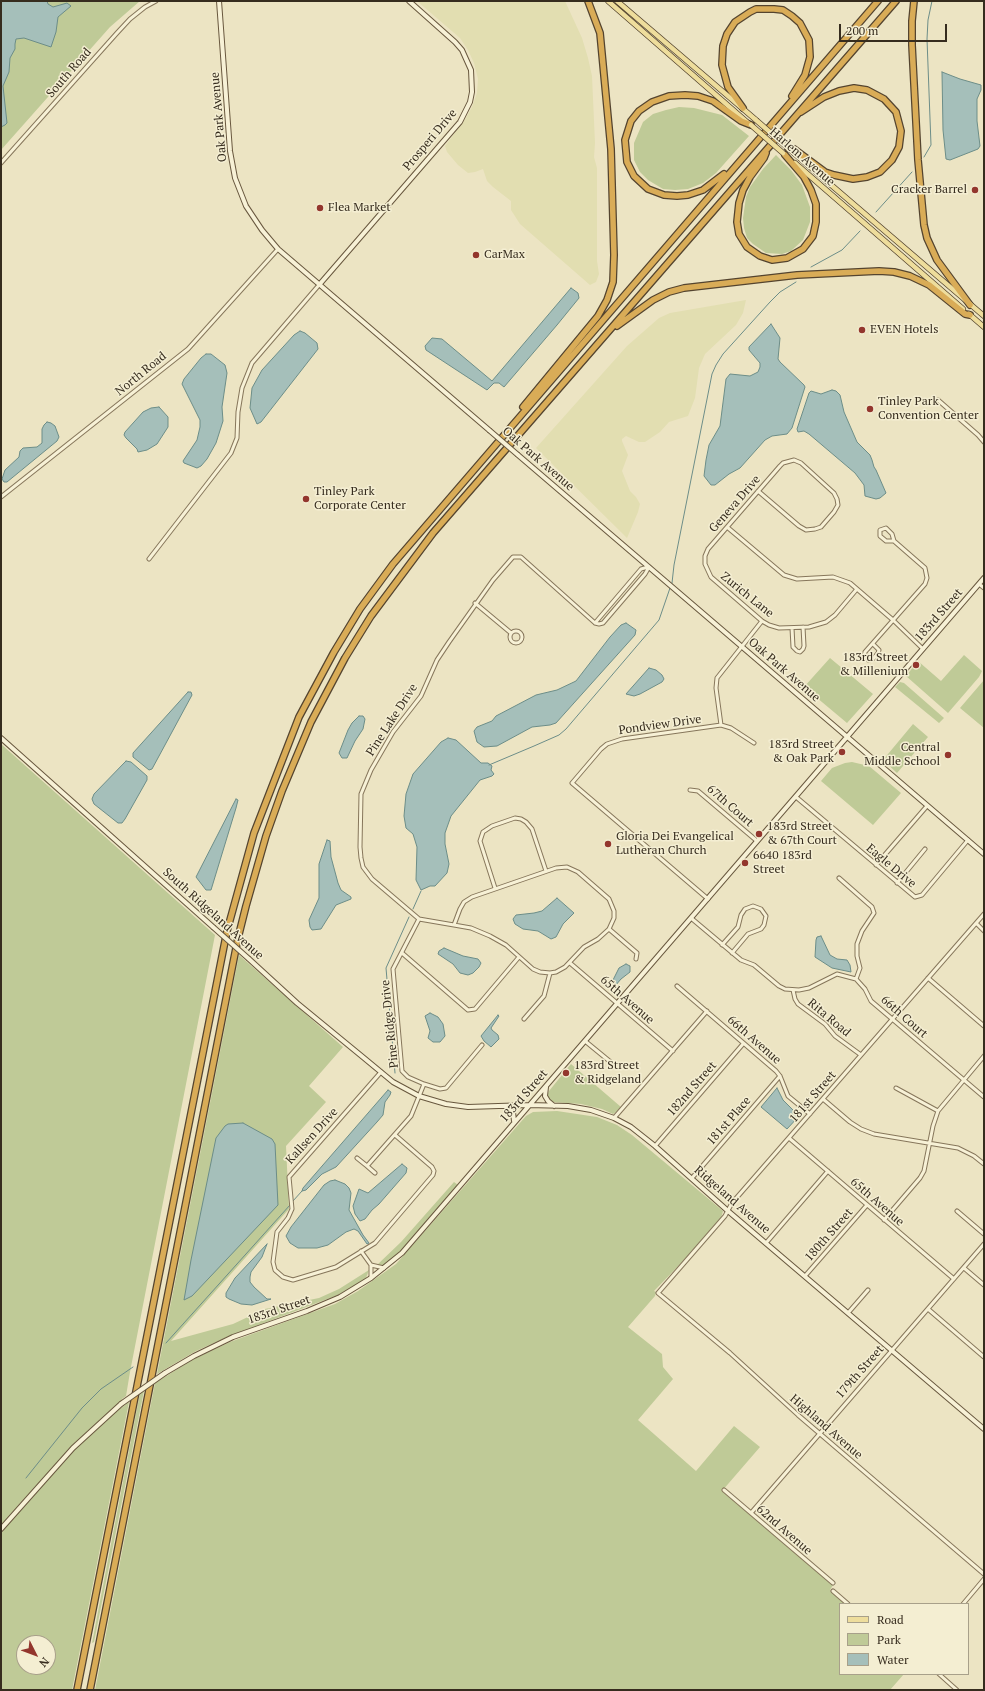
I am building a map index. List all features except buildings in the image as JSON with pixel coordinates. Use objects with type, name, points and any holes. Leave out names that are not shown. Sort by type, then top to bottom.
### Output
[{"type":"highway","points":[[504,433],[527,401],[598,316],[607,300],[612,282],[614,255],[611,148],[600,33],[588,1]]},
{"type":"highway","points":[[77,1690],[227,931],[256,826],[299,717],[334,652],[360,609],[393,564],[504,433],[878,1]]},
{"type":"highway","points":[[90,1690],[238,938],[258,862],[282,790],[310,722],[345,658],[371,616],[433,533],[896,1]]},
{"type":"highway","points":[[914,1],[912,11],[912,45],[918,160],[924,225],[927,238],[936,260],[970,305]]},
{"type":"highway","points":[[743,108],[728,87],[722,65],[723,46],[727,34],[735,22],[741,17],[756,10],[774,9],[783,10],[800,23],[809,40],[810,57],[805,75],[784,110]]},
{"type":"highway","points":[[788,148],[794,149],[825,172],[857,179],[872,176],[884,168],[894,156],[900,141],[900,125],[896,112],[884,99],[864,90],[845,89],[833,92],[794,117]]},
{"type":"highway","points":[[734,167],[711,185],[693,194],[677,196],[657,193],[641,184],[628,166],[624,148],[628,126],[639,111],[652,102],[669,96],[685,94],[703,97],[713,101],[741,121],[751,126]]},
{"type":"highway","points":[[766,150],[764,158],[750,177],[743,190],[739,203],[737,222],[739,234],[747,247],[760,256],[772,260],[787,258],[803,249],[813,236],[816,222],[816,204],[811,190],[804,177],[784,154]]},
{"type":"highway","points":[[609,332],[645,305],[664,294],[678,289],[735,281],[820,273],[884,271],[910,276],[929,285],[965,314],[970,315]]},
{"type":"main road","name":"Harlem Avenue","points":[[608,1],[984,327]]},
{"type":"main road","name":"Harlem Avenue","points":[[617,1],[984,316]]},
{"type":"street","name":"South Road","points":[[1,164],[116,33],[145,7],[156,1]]},
{"type":"street","name":"Oak Park Avenue","points":[[220,1],[230,151],[235,178],[246,206],[262,230],[278,248],[319,285],[984,854]]},
{"type":"street","name":"Prosperi Drive","points":[[319,285],[460,122],[470,102],[472,86],[471,70],[462,50],[409,1]]},
{"type":"street","name":"North Road","points":[[1,497],[188,349],[278,248]]},
{"type":"street","points":[[149,559],[231,453],[237,438],[238,412],[242,388],[252,363],[319,285]]},
{"type":"street","points":[[938,400],[978,434],[984,442]]},
{"type":"street","name":"Geneva Drive","points":[[708,574],[705,564],[707,552],[727,527],[783,463],[791,461],[799,462],[832,490],[837,499],[836,509],[821,527],[811,530],[801,528],[758,492]]},
{"type":"street","points":[[727,527],[784,575],[797,579],[833,577],[846,581],[894,620],[923,649]]},
{"type":"street","points":[[873,644],[879,650],[873,659],[868,660],[864,656],[865,652],[925,584],[928,575],[924,566],[894,541],[892,534],[886,528],[880,530],[880,536],[886,541],[894,541]]},
{"type":"street","name":"Pine Lake Drive","points":[[419,919],[372,879],[364,867],[360,847],[361,794],[371,770],[393,732],[421,696],[437,660],[475,603],[492,580],[511,559],[516,556],[521,557],[595,623]]},
{"type":"street","points":[[595,623],[603,623],[645,574],[649,567]]},
{"type":"street","points":[[595,623],[641,569],[649,567]]},
{"type":"street","name":"Zurich Lane","points":[[708,574],[762,621],[774,627],[792,628],[816,626],[830,620],[857,589]]},
{"type":"street","name":"183rd Street","points":[[1,1529],[73,1448],[121,1404],[164,1373],[219,1344],[331,1301],[371,1279],[414,1239],[984,578]]},
{"type":"street","points":[[979,584],[984,588]]},
{"type":"street","points":[[475,603],[511,633]]},
{"type":"street","points":[[754,743],[731,728],[721,725],[716,685],[717,678],[747,642],[747,639],[762,621]]},
{"type":"street","points":[[792,628],[793,647],[800,652],[804,648],[803,627]]},
{"type":"street","points":[[516,631],[521,633],[521,642],[512,642],[510,637],[511,633],[516,631]]},
{"type":"street","name":"Pondview Drive","points":[[708,898],[572,783],[601,749],[614,741],[721,725]]},
{"type":"street","name":"South Ridgeland Avenue","points":[[1,738],[297,1003],[380,1072],[403,1088],[419,1096]]},
{"type":"street","name":"67th Court","points":[[690,790],[698,791],[757,841]]},
{"type":"street","name":"Eagle Drive","points":[[796,797],[915,897],[920,897],[968,840]]},
{"type":"street","points":[[876,865],[927,806]]},
{"type":"street","points":[[495,888],[480,841],[483,832],[492,826],[515,818],[521,819],[528,823],[532,829],[546,871]]},
{"type":"street","points":[[897,882],[925,849]]},
{"type":"street","points":[[419,919],[471,928],[490,936],[506,946],[536,970],[550,973],[562,969],[570,963],[584,946],[598,939],[609,929],[613,923],[613,904],[607,897],[573,869],[567,867],[556,868],[495,888],[468,900],[460,909],[454,925]]},
{"type":"street","points":[[691,918],[741,960],[754,965],[779,986],[793,990],[808,988],[837,974],[842,974],[856,979],[860,968],[857,956],[857,944],[862,931],[874,913],[872,907],[839,878]]},
{"type":"street","points":[[722,945],[738,927],[741,915],[745,909],[753,906],[761,909],[766,916],[764,925],[748,934],[732,953]]},
{"type":"street","name":"181st Street","points":[[658,1293],[725,1216],[732,1203],[892,1018],[984,915]]},
{"type":"street","name":"Pine Ridge Drive","points":[[419,919],[393,969],[402,1071],[408,1077],[424,1084]]},
{"type":"street","points":[[976,923],[984,931]]},
{"type":"street","points":[[609,929],[637,953],[636,959]]},
{"type":"street","points":[[402,952],[468,1010],[475,1009],[519,957]]},
{"type":"street","name":"65th Avenue","points":[[570,963],[673,1051]]},
{"type":"street","points":[[524,1019],[544,996],[550,973]]},
{"type":"street","points":[[928,978],[984,1026]]},
{"type":"street","name":"66th Court","points":[[856,979],[865,989],[871,1001],[984,1097]]},
{"type":"street","name":"66th Avenue","points":[[677,986],[780,1076],[788,1096],[810,1114]]},
{"type":"street","name":"Rita Road","points":[[793,990],[798,1004],[825,1024],[835,1036],[861,1055]]},
{"type":"street","points":[[614,1118],[707,1011]]},
{"type":"street","points":[[585,1040],[613,1064]]},
{"type":"street","name":"182nd Street","points":[[655,1146],[743,1044]]},
{"type":"street","points":[[368,1166],[411,1116],[424,1084],[440,1089],[446,1088],[482,1045]]},
{"type":"street","points":[[884,1220],[920,1178],[926,1164],[933,1126],[938,1111],[984,1056]]},
{"type":"street","name":"Kallsen Drive","points":[[361,1251],[336,1267],[293,1280],[282,1278],[274,1267],[277,1232],[291,1213],[292,1205],[289,1177],[291,1173],[380,1072]]},
{"type":"street","name":"181st Place","points":[[692,1178],[780,1076]]},
{"type":"street","points":[[547,1085],[545,1096],[548,1101],[555,1106]]},
{"type":"street","points":[[896,1088],[938,1111]]},
{"type":"street","name":"Ridgeland Avenue","points":[[419,1096],[450,1105],[468,1106],[529,1104],[591,1110],[614,1118],[631,1127],[984,1429]]},
{"type":"street","points":[[823,1099],[850,1122],[861,1129],[874,1134],[930,1143],[966,1151],[984,1164]]},
{"type":"street","points":[[506,1105],[514,1112],[514,1123]]},
{"type":"street","points":[[371,1279],[371,1265],[361,1251],[375,1242],[433,1175],[434,1171],[432,1167],[395,1135]]},
{"type":"street","name":"65th Avenue","points":[[789,1138],[954,1279]]},
{"type":"street","points":[[357,1158],[375,1173]]},
{"type":"street","points":[[766,1243],[828,1171]]},
{"type":"street","name":"180th Street","points":[[805,1276],[867,1205]]},
{"type":"street","points":[[957,1211],[984,1234]]},
{"type":"street","name":"179th Street","points":[[751,1513],[984,1244]]},
{"type":"street","points":[[371,1265],[384,1268]]},
{"type":"street","points":[[964,1268],[984,1285]]},
{"type":"street","points":[[848,1313],[868,1290]]},
{"type":"street","name":"Highland Avenue","points":[[658,1293],[984,1574]]},
{"type":"street","points":[[928,1309],[984,1357]]},
{"type":"street","name":"62nd Avenue","points":[[724,1490],[833,1583]]},
{"type":"street","points":[[964,1603],[984,1579]]},
{"type":"street","points":[[833,1591],[847,1603]]},
{"type":"street","points":[[940,1675],[957,1690]]},
{"type":"shaded area","points":[[417,1],[565,1],[582,38],[592,76],[595,143],[594,157],[597,168],[597,261],[599,274],[596,282],[590,285],[520,224],[511,210],[511,201],[487,181],[483,169],[468,173],[458,165],[447,152],[445,146],[466,118],[472,107],[477,93],[478,79],[474,63],[460,38]]},
{"type":"shaded area","points":[[746,300],[743,313],[736,325],[705,354],[699,368],[695,398],[688,416],[669,422],[660,432],[645,442],[639,442],[626,436],[622,439],[628,455],[622,471],[630,491],[640,504],[627,538],[536,448],[627,346],[659,318],[670,313]]},
{"type":"green space","points":[[1,1],[140,1],[110,27],[1,150]]},
{"type":"green space","points":[[679,107],[694,108],[722,115],[749,136],[716,173],[703,183],[688,189],[663,189],[648,180],[640,172],[634,160],[634,143],[643,122],[653,114]]},
{"type":"green space","points":[[776,155],[791,170],[802,185],[810,207],[810,222],[803,240],[791,251],[782,254],[766,253],[753,244],[747,238],[743,218],[746,197],[750,187],[763,169]]},
{"type":"green space","points":[[964,655],[982,671],[979,677],[948,713],[906,676],[918,661],[941,681]]},
{"type":"green space","points":[[830,658],[873,694],[847,723],[804,687]]},
{"type":"green space","points":[[984,680],[984,728],[960,708]]},
{"type":"green space","points":[[900,682],[904,683],[944,718],[939,723],[895,687]]},
{"type":"green space","points":[[913,724],[928,737],[897,773],[883,760]]},
{"type":"green space","points":[[1,744],[215,935],[126,1396],[122,1399],[121,1408],[129,1402],[72,1690],[1,1690]]},
{"type":"green space","points":[[852,762],[869,766],[901,793],[873,825],[821,781],[832,768]]},
{"type":"green space","points":[[239,955],[343,1047],[309,1086],[326,1102],[286,1146],[289,1209],[171,1341],[233,1324],[265,1309],[319,1298],[339,1289],[369,1270],[366,1278],[338,1295],[227,1337],[196,1351],[157,1374]]},
{"type":"green space","points":[[571,1064],[621,1107],[613,1114],[602,1109],[581,1104],[553,1102],[549,1099],[547,1096],[549,1091]]},
{"type":"green space","points":[[557,1111],[597,1117],[617,1125],[632,1135],[723,1211],[721,1218],[686,1258],[654,1291],[656,1292],[655,1296],[628,1327],[662,1354],[663,1367],[673,1379],[638,1420],[696,1471],[734,1426],[760,1447],[722,1491],[833,1585],[830,1590],[845,1603],[839,1603],[839,1675],[903,1675],[890,1690],[95,1690],[155,1383],[192,1360],[230,1342],[335,1304],[358,1291],[396,1264],[526,1116],[533,1112]]},
{"type":"green space","points":[[454,1182],[458,1185],[406,1246],[388,1263],[383,1266],[377,1265],[401,1242]]},
{"type":"green space","points":[[144,1391],[94,1642],[92,1643],[140,1393]]},
{"type":"water","points":[[1,1],[47,1],[48,4],[53,7],[67,3],[71,6],[58,17],[56,32],[51,47],[24,38],[16,39],[15,49],[10,58],[9,72],[3,86],[7,123],[1,127]]},
{"type":"water","points":[[942,72],[981,85],[981,90],[977,99],[977,121],[980,146],[978,149],[950,160],[946,159],[943,130]]},
{"type":"water","points":[[571,288],[578,293],[579,298],[504,387],[499,383],[494,383],[487,390],[426,350],[425,346],[432,338],[442,339],[492,381]]},
{"type":"water","points":[[771,324],[780,338],[778,359],[805,387],[792,428],[787,434],[772,436],[765,440],[740,468],[729,474],[715,485],[711,485],[704,476],[706,460],[709,445],[720,426],[726,379],[730,374],[750,376],[758,372],[760,363],[749,350],[749,347]]},
{"type":"water","points":[[300,331],[305,333],[317,343],[318,349],[261,422],[257,424],[250,408],[252,388],[262,370],[294,335]]},
{"type":"water","points":[[206,354],[211,354],[225,365],[227,373],[222,407],[223,421],[216,443],[207,459],[197,468],[184,463],[183,461],[197,440],[200,420],[182,384],[184,379]]},
{"type":"water","points":[[832,390],[836,391],[840,395],[844,412],[857,442],[870,455],[886,493],[880,498],[876,499],[865,496],[864,485],[855,473],[809,434],[804,431],[798,432],[797,429],[809,393],[811,391],[821,394]]},
{"type":"water","points":[[159,407],[168,417],[168,427],[157,444],[147,450],[138,452],[124,435],[125,432],[143,412],[151,408]]},
{"type":"water","points":[[47,422],[55,426],[59,437],[57,441],[7,482],[4,482],[2,479],[5,470],[19,457],[20,451],[23,448],[37,447],[42,443],[42,429]]},
{"type":"water","points":[[626,623],[636,630],[635,635],[556,723],[532,727],[497,746],[484,747],[477,742],[474,731],[477,727],[492,721],[496,716],[536,695],[557,690],[576,681],[610,637],[621,625]]},
{"type":"water","points":[[649,668],[656,670],[662,675],[664,679],[662,682],[634,696],[626,694]]},
{"type":"water","points":[[188,692],[191,692],[192,695],[152,769],[149,770],[133,757],[133,753]]},
{"type":"water","points":[[359,716],[363,716],[365,719],[363,729],[355,741],[347,758],[342,758],[339,753],[348,730]]},
{"type":"water","points":[[448,738],[456,740],[481,763],[488,763],[492,766],[491,770],[494,774],[480,780],[451,816],[445,833],[445,844],[449,864],[447,873],[435,886],[430,886],[421,890],[416,880],[417,847],[413,834],[406,828],[404,816],[406,794],[413,774],[441,742]]},
{"type":"water","points":[[126,761],[131,762],[147,776],[147,780],[125,819],[122,823],[118,823],[94,804],[92,799],[94,794]]},
{"type":"water","points":[[236,799],[238,800],[236,808],[211,890],[206,890],[196,877]]},
{"type":"water","points":[[327,840],[330,841],[331,857],[338,883],[341,890],[351,897],[351,899],[336,905],[321,929],[312,930],[309,920],[319,898],[319,864]]},
{"type":"water","points":[[557,898],[574,913],[563,924],[556,937],[551,939],[538,931],[523,929],[515,924],[513,919],[516,915],[542,911]]},
{"type":"water","points":[[821,936],[830,955],[837,959],[847,960],[850,965],[851,972],[832,968],[815,957],[816,940],[817,937]]},
{"type":"water","points":[[444,948],[463,956],[478,959],[481,963],[473,973],[468,975],[460,973],[453,964],[438,954],[439,951]]},
{"type":"water","points":[[626,964],[630,966],[630,972],[611,988],[611,984],[619,968]]},
{"type":"water","points":[[430,1013],[438,1017],[443,1024],[445,1036],[440,1042],[433,1042],[428,1038],[430,1031],[425,1016]]},
{"type":"water","points":[[498,1015],[499,1016],[491,1028],[498,1035],[499,1039],[491,1047],[481,1036]]},
{"type":"water","points":[[777,1088],[783,1100],[799,1116],[787,1129],[761,1107]]},
{"type":"water","points":[[388,1090],[391,1092],[385,1102],[383,1115],[336,1167],[322,1174],[306,1190],[302,1191],[303,1188]]},
{"type":"water","points":[[243,1123],[272,1139],[275,1144],[278,1205],[192,1296],[184,1300],[216,1138],[228,1124]]},
{"type":"water","points":[[402,1164],[407,1168],[406,1173],[365,1219],[360,1221],[355,1214],[353,1206],[359,1189],[368,1193]]},
{"type":"water","points":[[335,1180],[345,1184],[349,1188],[351,1193],[349,1210],[369,1243],[367,1244],[358,1231],[354,1229],[346,1232],[328,1245],[317,1248],[298,1248],[290,1243],[286,1236],[291,1227],[324,1185]]},
{"type":"water","points":[[267,1244],[262,1257],[251,1272],[250,1282],[267,1299],[271,1299],[252,1305],[241,1304],[226,1297],[226,1293],[235,1278]]},
{"type":"waterway","points":[[924,157],[931,145],[927,39],[928,20],[932,1]]},
{"type":"waterway","points":[[876,212],[912,172]]},
{"type":"waterway","points":[[811,267],[842,250],[860,231]]},
{"type":"waterway","points":[[672,583],[674,565],[712,374],[723,354],[770,302],[780,292],[796,282]]},
{"type":"waterway","points":[[489,765],[559,735],[566,729],[659,620],[670,588]]},
{"type":"waterway","points":[[413,909],[421,891]]},
{"type":"waterway","points":[[395,1073],[386,968],[409,917]]},
{"type":"waterway","points":[[293,1201],[302,1191]]},
{"type":"waterway","points":[[166,1343],[290,1205]]},
{"type":"waterway","points":[[26,1478],[82,1408],[101,1389],[133,1367]]},
{"type":"place","name":"Cracker Barrel","points":[[975,190]]},
{"type":"place","name":"Flea Market","points":[[320,208]]},
{"type":"place","name":"CarMax","points":[[476,255]]},
{"type":"place","name":"EVEN Hotels","points":[[862,330]]},
{"type":"place","name":"Tinley Park Convention Center","points":[[870,409]]},
{"type":"place","name":"Tinley Park Corporate Center","points":[[306,499]]},
{"type":"place","name":"183rd Street & Millenium","points":[[916,665]]},
{"type":"place","name":"183rd Street & Oak Park","points":[[842,752]]},
{"type":"place","name":"Central Middle School","points":[[948,755]]},
{"type":"place","name":"183rd Street & 67th Court","points":[[759,834]]},
{"type":"place","name":"Gloria Dei Evangelical Lutheran Church","points":[[608,844]]},
{"type":"place","name":"6640 183rd Street","points":[[745,863]]},
{"type":"place","name":"183rd Street & Ridgeland","points":[[566,1073]]}]
